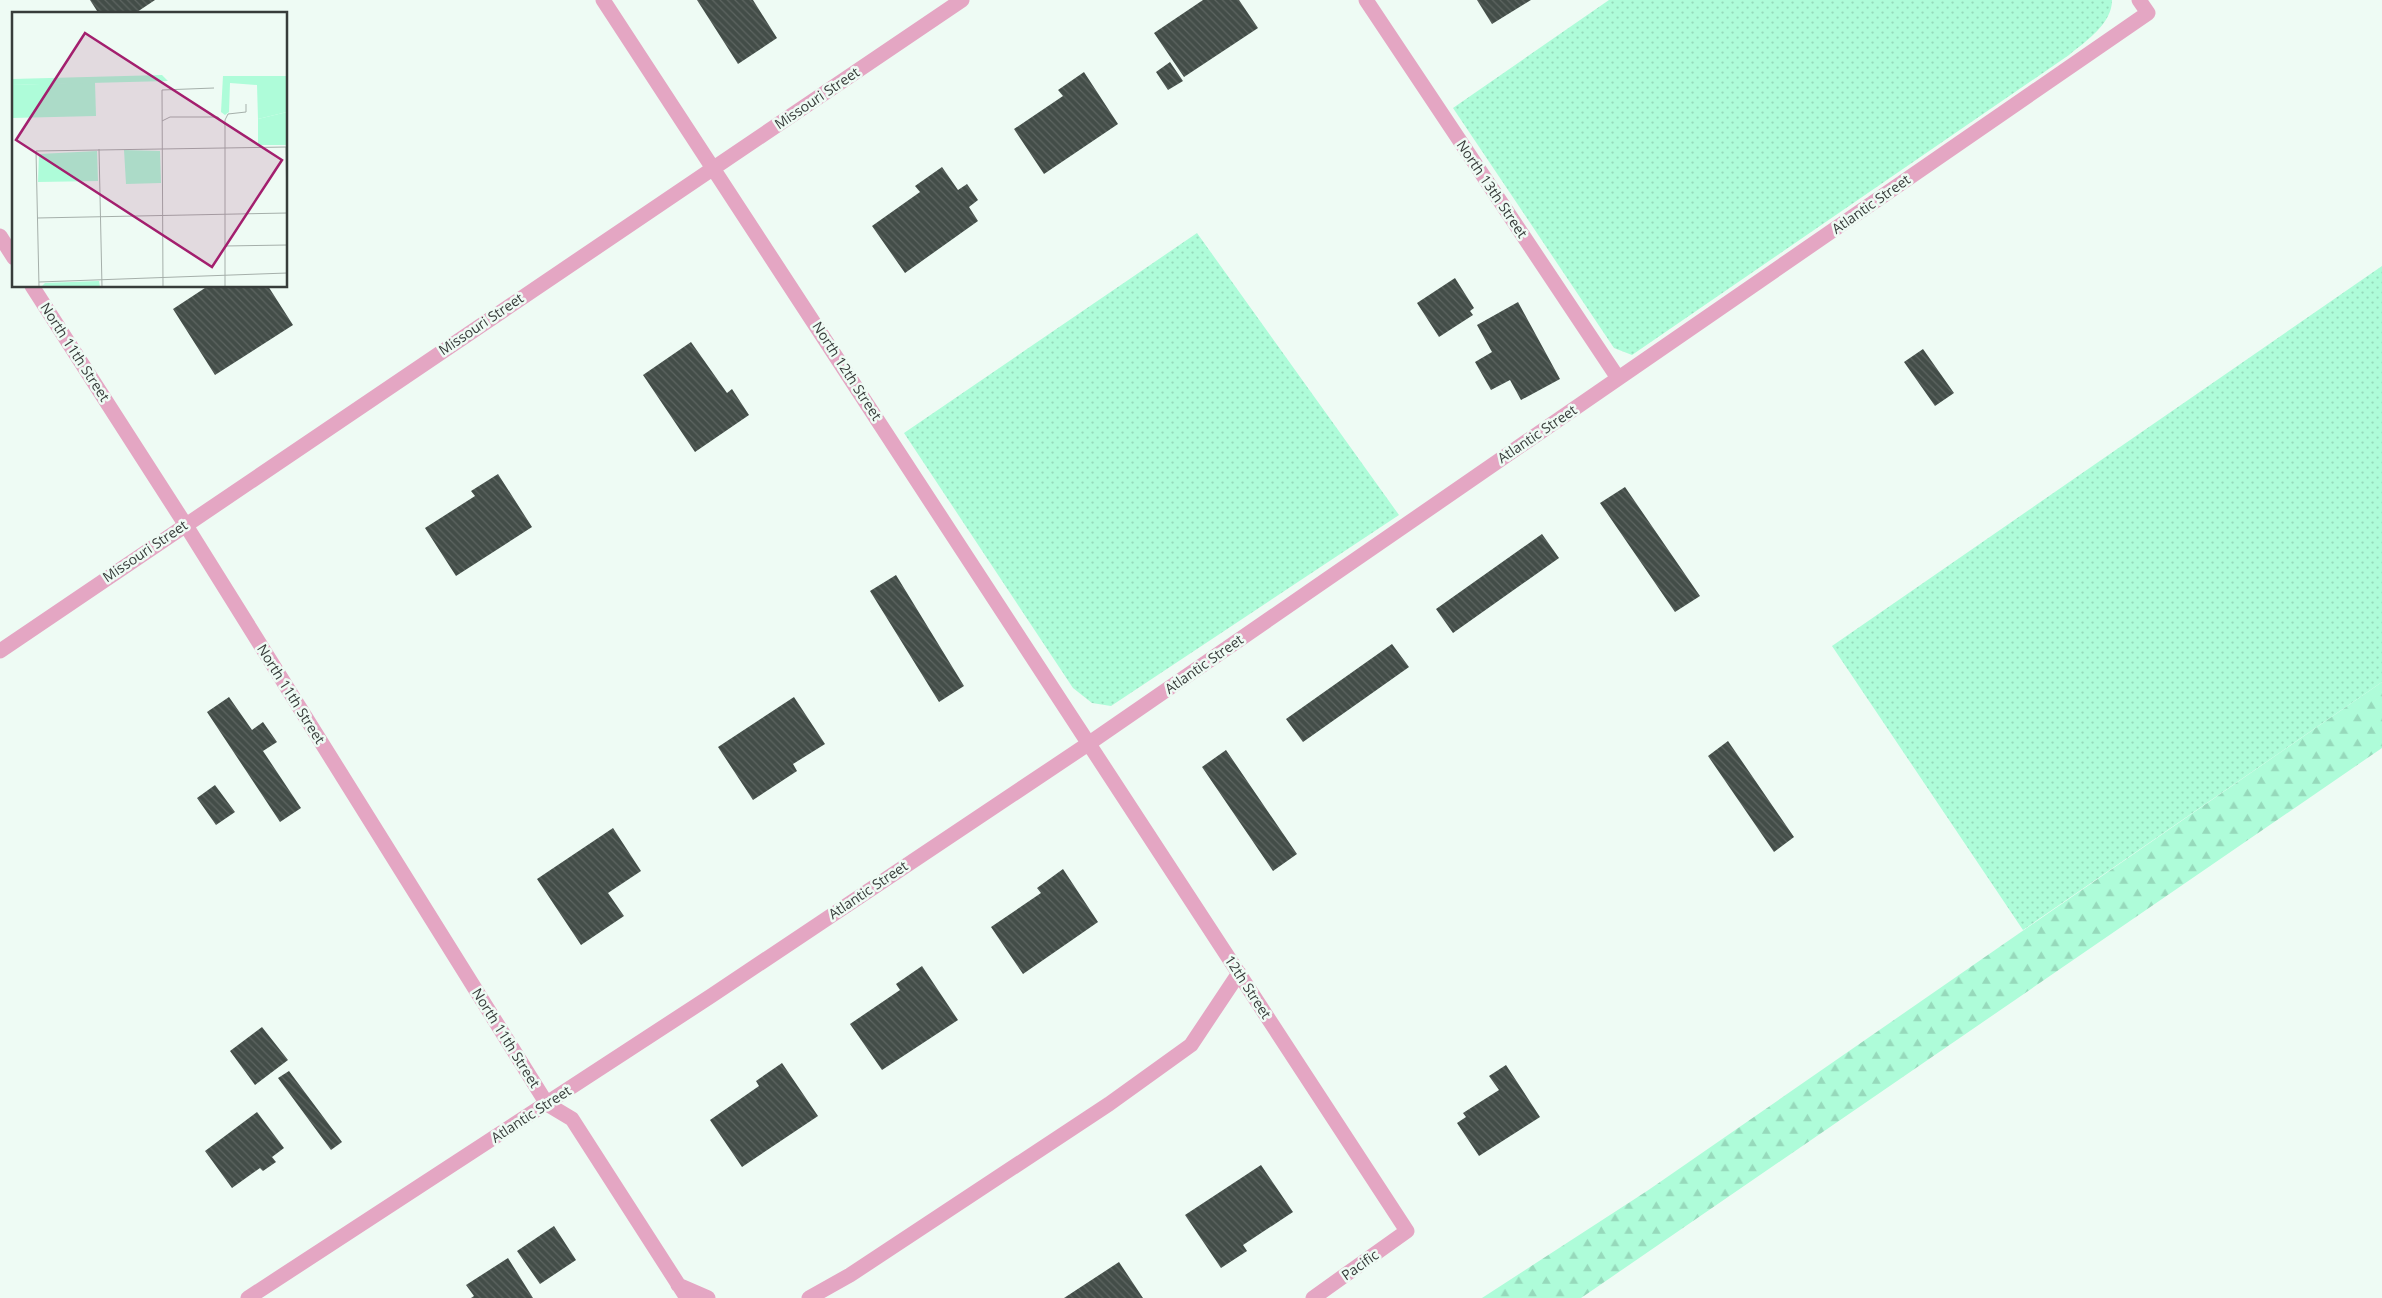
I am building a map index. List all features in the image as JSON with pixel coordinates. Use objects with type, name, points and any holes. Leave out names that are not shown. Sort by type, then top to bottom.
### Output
[{"type":"street","name":"North 12th Street","points":[[603,0],[714,167],[1088,744]]},
{"type":"street","name":"Missouri Street","points":[[0,651],[962,0]]},
{"type":"street","name":"North 13th Street","points":[[1366,0],[1618,378]]},
{"type":"street","name":"Atlantic Street","points":[[248,1298],[547,1104],[1088,744],[2148,13],[2139,0]]},
{"type":"street","points":[[0,236],[8,256]]},
{"type":"street","name":"North 11th Street","points":[[33,288],[186,524],[547,1104]]},
{"type":"street","name":"12th Street","points":[[1088,744],[1407,1231]]},
{"type":"street","points":[[809,1298],[850,1275],[1101,1110],[1191,1045],[1239,973]]},
{"type":"street","points":[[547,1104],[572,1119],[687,1298]]},
{"type":"street","name":"Pacific","points":[[1312,1298],[1407,1231]]},
{"type":"street","points":[[678,1285],[708,1298]]},
{"type":"green space","points":[[1609,0],[2112,0],[2108,17],[2103,24],[2090,38],[2069,55],[1632,355],[1614,348],[1453,108]]},
{"type":"green space","points":[[1197,233],[1399,515],[1111,706],[1092,703],[1073,688],[904,433]]},
{"type":"green space","points":[[2382,266],[2382,682],[2023,930],[1832,646]]},
{"type":"green space","points":[[2382,682],[2382,748],[1581,1298],[1482,1298],[1647,1191]]},
{"type":"building","points":[[90,0],[155,0],[137,12],[98,12]]},
{"type":"building","points":[[697,0],[753,0],[777,38],[738,64]]},
{"type":"building","points":[[1203,0],[1239,0],[1258,28],[1184,77],[1154,33]]},
{"type":"building","points":[[1477,0],[1531,0],[1492,24]]},
{"type":"building","points":[[1170,62],[1183,81],[1168,90],[1156,72]]},
{"type":"building","points":[[1084,72],[1118,124],[1044,174],[1014,129],[1063,96],[1058,90]]},
{"type":"building","points":[[942,167],[958,190],[967,184],[978,200],[969,207],[978,221],[905,273],[872,226],[920,192],[915,186]]},
{"type":"building","points":[[1455,278],[1474,308],[1470,311],[1473,315],[1439,337],[1417,303]]},
{"type":"building","points":[[205,288],[269,288],[293,325],[215,375],[173,309]]},
{"type":"building","points":[[1518,302],[1560,379],[1521,400],[1510,380],[1491,390],[1475,362],[1492,352],[1477,325]]},
{"type":"building","points":[[691,342],[727,393],[732,389],[749,415],[695,452],[643,375]]},
{"type":"building","points":[[1923,349],[1954,393],[1935,406],[1904,362]]},
{"type":"building","points":[[498,474],[532,527],[456,576],[425,528],[475,496],[471,491]]},
{"type":"building","points":[[1625,487],[1700,596],[1675,612],[1600,503]]},
{"type":"building","points":[[1542,534],[1559,558],[1453,633],[1436,609]]},
{"type":"building","points":[[896,575],[964,686],[939,702],[870,591]]},
{"type":"building","points":[[1392,644],[1409,667],[1303,742],[1286,719]]},
{"type":"building","points":[[229,697],[252,730],[263,722],[277,742],[263,751],[301,808],[280,822],[207,712]]},
{"type":"building","points":[[794,697],[825,744],[793,764],[797,771],[753,800],[718,747]]},
{"type":"building","points":[[1728,741],[1794,837],[1774,852],[1708,756]]},
{"type":"building","points":[[1226,750],[1297,854],[1273,871],[1202,767]]},
{"type":"building","points":[[215,785],[235,812],[216,825],[197,798]]},
{"type":"building","points":[[613,828],[641,871],[608,893],[624,916],[581,945],[537,879]]},
{"type":"building","points":[[1063,869],[1098,922],[1023,974],[991,927],[1041,893],[1037,888]]},
{"type":"building","points":[[922,966],[958,1020],[882,1070],[850,1024],[900,990],[896,984]]},
{"type":"building","points":[[262,1027],[288,1060],[255,1085],[230,1051]]},
{"type":"building","points":[[782,1063],[818,1116],[742,1167],[710,1120],[759,1086],[756,1081]]},
{"type":"building","points":[[1506,1065],[1540,1117],[1479,1156],[1457,1123],[1466,1117],[1463,1113],[1499,1090],[1489,1076]]},
{"type":"building","points":[[289,1071],[342,1142],[331,1150],[278,1078]]},
{"type":"building","points":[[257,1112],[284,1148],[272,1157],[276,1162],[263,1171],[260,1168],[232,1188],[205,1151]]},
{"type":"building","points":[[1261,1165],[1293,1212],[1243,1245],[1247,1251],[1221,1268],[1185,1215]]},
{"type":"building","points":[[554,1226],[576,1260],[540,1284],[517,1251]]},
{"type":"building","points":[[508,1258],[533,1298],[471,1298],[474,1296],[466,1285]]},
{"type":"building","points":[[1119,1262],[1143,1298],[1064,1298]]}]
